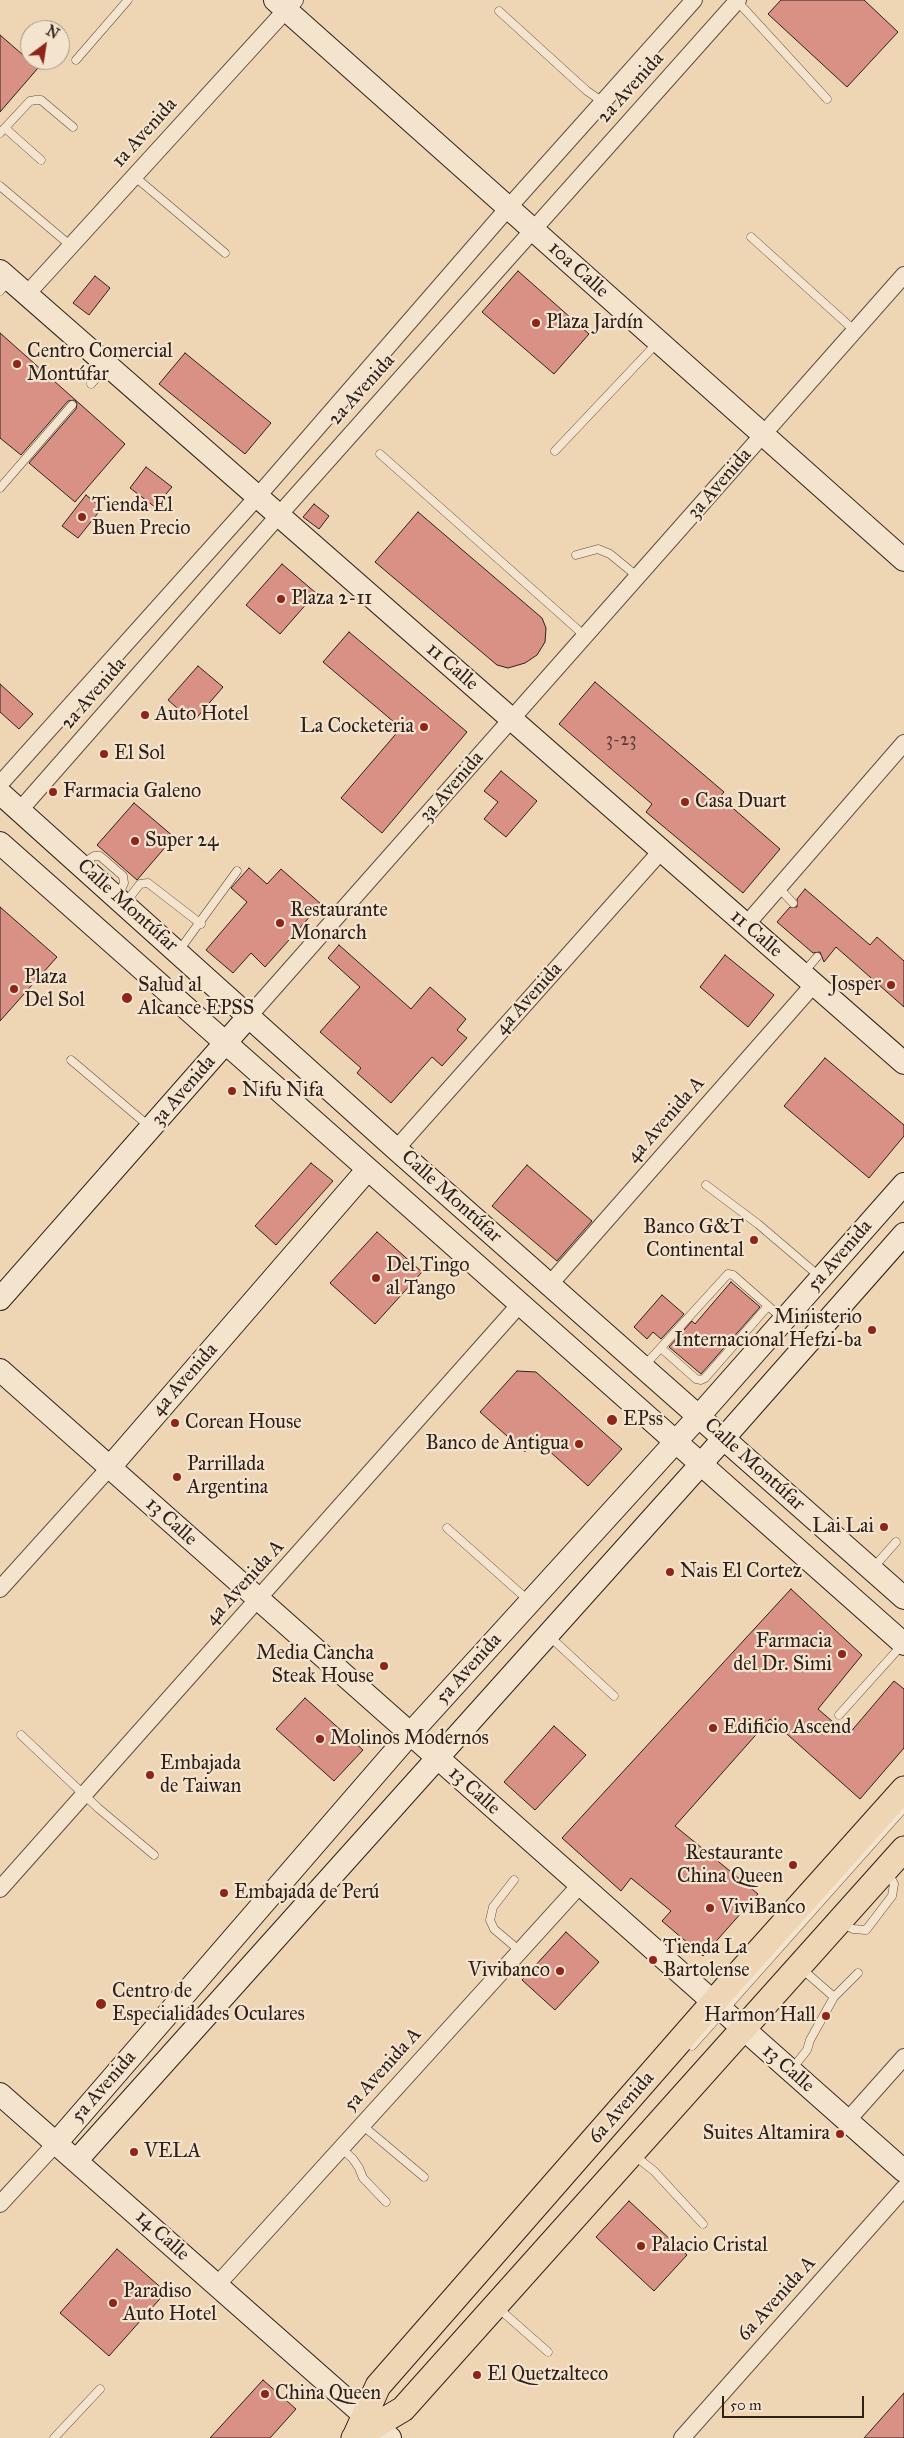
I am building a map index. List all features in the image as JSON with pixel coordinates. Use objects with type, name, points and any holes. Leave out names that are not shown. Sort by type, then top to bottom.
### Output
[{"type":"main road","name":"6a Avenida","points":[[368,2431],[378,2386],[718,2007],[904,1789]]},
{"type":"main road","name":"6a Avenida","points":[[368,2431],[404,2410],[904,1849]]},
{"type":"street","name":"2a Avenida","points":[[0,784],[258,496],[508,208],[694,0]]},
{"type":"street","name":"2a Avenida","points":[[20,810],[279,515],[738,0]]},
{"type":"street","name":"10a Calle","points":[[285,3],[508,208],[904,560]]},
{"type":"street","name":"1a Avenida","points":[[9,284],[71,246],[285,3]]},
{"type":"street","name":"3a Avenida","points":[[0,1299],[904,276]]},
{"type":"street","name":"11 Calle","points":[[9,284],[108,365],[904,1063]]},
{"type":"street","points":[[746,925],[904,743]]},
{"type":"street","name":"Calle Montúfar","points":[[0,793],[396,1148],[904,1598]]},
{"type":"street","name":"Calle Montúfar","points":[[0,843],[904,1644]]},
{"type":"street","name":"4a Avenida","points":[[396,1148],[662,850]]},
{"type":"street","name":"4a Avenida A","points":[[550,1284],[808,979]]},
{"type":"street","name":"4a Avenida","points":[[0,1590],[110,1467],[368,1170]]},
{"type":"street","name":"5a Avenida","points":[[0,2204],[57,2142],[410,1734],[699,1416],[776,1313],[821,1278],[904,1184]]},
{"type":"street","name":"5a Avenida","points":[[77,2160],[701,1464],[904,1234]]},
{"type":"street","name":"4a Avenida A","points":[[0,1889],[520,1304]]},
{"type":"street","name":"13 Calle","points":[[0,1370],[904,2171]]},
{"type":"street","name":"5a Avenida A","points":[[217,2284],[580,1885]]},
{"type":"street","points":[[847,2121],[904,2057]]},
{"type":"street","name":"14 Calle","points":[[0,2094],[217,2284],[368,2431]]},
{"type":"street","name":"6a Avenida A","points":[[682,2438],[904,2188]]},
{"type":"lane","points":[[76,60],[128,0]]},
{"type":"lane","points":[[738,0],[826,99]]},
{"type":"lane","points":[[499,11],[588,91],[603,102]]},
{"type":"lane","points":[[42,160],[3,130],[30,102],[36,100],[41,100],[73,127]]},
{"type":"lane","points":[[134,176],[155,196],[225,253]]},
{"type":"lane","points":[[0,186],[71,246]]},
{"type":"lane","points":[[751,238],[854,331]]},
{"type":"lane","points":[[555,451],[659,341]]},
{"type":"lane","points":[[91,384],[108,365]]},
{"type":"lane","points":[[0,488],[72,405]]},
{"type":"lane","points":[[380,454],[585,636]]},
{"type":"lane","points":[[576,555],[598,549],[610,554],[638,576]]},
{"type":"lane","points":[[178,952],[238,871]]},
{"type":"lane","points":[[121,900],[140,884],[148,883],[200,924]]},
{"type":"lane","points":[[779,888],[793,903]]},
{"type":"lane","points":[[808,979],[818,957]]},
{"type":"lane","points":[[71,1060],[151,1128]]},
{"type":"lane","points":[[706,1185],[758,1224],[821,1278]]},
{"type":"lane","points":[[643,1367],[728,1274],[733,1275],[776,1313],[701,1380],[696,1379],[661,1348]]},
{"type":"lane","points":[[448,1528],[530,1602]]},
{"type":"lane","points":[[871,1570],[896,1542]]},
{"type":"lane","points":[[548,1635],[614,1696]]},
{"type":"lane","points":[[839,1715],[904,1644]]},
{"type":"lane","points":[[21,1735],[84,1794],[154,1855]]},
{"type":"lane","points":[[683,2056],[718,2007],[904,1808]]},
{"type":"lane","points":[[514,1880],[493,1906],[490,1920],[494,1929],[520,1951]]},
{"type":"lane","points":[[799,1965],[834,1997]]},
{"type":"lane","points":[[791,2072],[807,2050],[810,2040],[834,1997],[858,1973]]},
{"type":"lane","points":[[362,2125],[424,2177]]},
{"type":"lane","points":[[340,2148],[353,2159],[360,2168],[363,2178],[386,2202]]},
{"type":"lane","points":[[632,2153],[654,2171],[703,2224]]},
{"type":"lane","points":[[496,2306],[548,2352]]},
{"type":"lane","points":[[368,2431],[430,2340]]},
{"type":"lane","points":[[54,2438],[100,2389]]},
{"type":"building","points":[[781,0],[864,0],[898,32],[847,87],[768,14]]},
{"type":"building","points":[[0,35],[20,52],[20,70],[36,70],[0,112]]},
{"type":"building","name":"Plaza Jardín","points":[[518,271],[589,334],[554,374],[482,312]]},
{"type":"building","points":[[95,276],[110,288],[89,315],[73,303]]},
{"type":"building","points":[[0,333],[125,444],[75,502],[29,463],[76,409],[77,404],[75,400],[68,401],[21,455],[0,438]]},
{"type":"building","points":[[185,353],[271,423],[245,454],[159,384]]},
{"type":"building","points":[[146,467],[172,487],[155,507],[130,488]]},
{"type":"building","name":"Tienda El Buen Precio","points":[[86,495],[102,508],[78,538],[62,526]]},
{"type":"building","points":[[314,504],[329,516],[319,529],[303,517]]},
{"type":"building","points":[[418,512],[542,618],[546,628],[545,642],[537,655],[525,663],[508,668],[497,665],[375,562]]},
{"type":"building","name":"Plaza 2-11","points":[[282,564],[316,593],[280,634],[246,605]]},
{"type":"building","points":[[349,632],[467,732],[382,833],[341,798],[401,728],[323,662]]},
{"type":"building","points":[[198,666],[223,687],[193,722],[168,700]]},
{"type":"building","points":[[595,682],[724,792],[720,797],[780,849],[743,893],[646,812],[652,804],[559,724]]},
{"type":"building","points":[[0,684],[33,714],[19,729],[0,712]]},
{"type":"building","points":[[501,771],[537,801],[506,837],[484,819],[498,802],[484,791]]},
{"type":"building","name":"Super 24","points":[[134,803],[174,837],[137,880],[97,845]]},
{"type":"building","points":[[249,868],[267,884],[281,869],[321,904],[265,967],[251,953],[233,973],[206,950],[247,902],[231,888]]},
{"type":"building","points":[[805,889],[870,945],[877,937],[904,961],[904,1007],[836,947],[824,962],[820,952],[813,953],[777,922],[790,907],[797,907],[797,899]]},
{"type":"building","name":"Plaza Del Sol","points":[[0,907],[57,957],[0,1021]]},
{"type":"building","points":[[339,945],[411,1009],[430,987],[466,1019],[457,1030],[467,1038],[442,1066],[432,1057],[391,1103],[357,1073],[361,1068],[320,1032],[360,987],[328,958]]},
{"type":"building","points":[[725,955],[774,995],[748,1027],[700,987]]},
{"type":"building","points":[[825,1058],[904,1125],[904,1136],[869,1178],[784,1106]]},
{"type":"building","points":[[311,1163],[333,1181],[276,1245],[255,1226]]},
{"type":"building","points":[[527,1165],[592,1221],[557,1261],[492,1206]]},
{"type":"building","name":"Del Tingo al Tango","points":[[377,1232],[422,1272],[375,1324],[330,1283]]},
{"type":"building","points":[[731,1282],[760,1307],[701,1374],[669,1347],[692,1321],[695,1324]]},
{"type":"building","points":[[662,1295],[684,1314],[661,1339],[653,1332],[647,1339],[634,1327]]},
{"type":"building","points":[[517,1371],[536,1372],[622,1449],[588,1486],[536,1439],[525,1452],[480,1412]]},
{"type":"building","points":[[791,1589],[862,1655],[818,1709],[848,1735],[894,1681],[904,1689],[904,1748],[860,1799],[770,1719],[675,1826],[758,1894],[703,1956],[662,1921],[671,1911],[631,1878],[621,1891],[562,1838]]},
{"type":"building","name":"Molinos Modernos","points":[[305,1698],[363,1750],[334,1781],[276,1729]]},
{"type":"building","points":[[554,1726],[586,1755],[535,1810],[504,1782]]},
{"type":"building","name":"Vivibanco","points":[[566,1932],[599,1962],[555,2010],[522,1980]]},
{"type":"building","name":"Palacio Cristal","points":[[629,2201],[687,2255],[654,2291],[596,2237]]},
{"type":"building","name":"Paradiso Auto Hotel","points":[[117,2249],[166,2292],[109,2356],[60,2313]]},
{"type":"building","name":"China Queen","points":[[263,2380],[296,2409],[270,2438],[210,2438]]},
{"type":"building","points":[[904,2393],[904,2438],[864,2438]]},
{"type":"place","name":"Plaza Jardín","points":[[536,323]]},
{"type":"place","name":"Centro Comercial Montúfar","points":[[17,364]]},
{"type":"place","name":"Tienda El Buen Precio","points":[[82,517]]},
{"type":"place","name":"Plaza 2-11","points":[[281,599]]},
{"type":"place","name":"Auto Hotel","points":[[145,715]]},
{"type":"place","name":"La Cocketeria","points":[[424,727]]},
{"type":"place","name":"El Sol","points":[[104,754]]},
{"type":"place","name":"Farmacia Galeno","points":[[53,792]]},
{"type":"place","name":"Casa Duart","points":[[685,802]]},
{"type":"place","name":"Super 24","points":[[135,841]]},
{"type":"place","name":"Restaurante Monarch","points":[[280,923]]},
{"type":"place","name":"Josper","points":[[891,985]]},
{"type":"place","name":"Plaza Del Sol","points":[[14,989]]},
{"type":"place","name":"Salud al Alcance EPSS","points":[[127,998]]},
{"type":"place","name":"Nifu Nifa","points":[[232,1091]]},
{"type":"place","name":"Banco G&T Continental","points":[[754,1240]]},
{"type":"place","name":"Del Tingo al Tango","points":[[376,1278]]},
{"type":"place","name":"Ministerio Internacional Hefzi-ba","points":[[872,1330]]},
{"type":"place","name":"EPss","points":[[612,1420]]},
{"type":"place","name":"Corean House","points":[[175,1423]]},
{"type":"place","name":"Banco de Antigua","points":[[579,1444]]},
{"type":"place","name":"Parrillada Argentina","points":[[177,1477]]},
{"type":"place","name":"Lai Lai","points":[[884,1527]]},
{"type":"place","name":"Nais El Cortez","points":[[670,1572]]},
{"type":"place","name":"Farmacia del Dr. Simi","points":[[842,1654]]},
{"type":"place","name":"Media Cancha Steak House","points":[[384,1666]]},
{"type":"place","name":"Edificio Ascend","points":[[713,1728]]},
{"type":"place","name":"Molinos Modernos","points":[[320,1739]]},
{"type":"place","name":"Embajada de Taiwan","points":[[150,1775]]},
{"type":"place","name":"Restaurante China Queen","points":[[793,1865]]},
{"type":"place","name":"Embajada de Perú","points":[[224,1893]]},
{"type":"place","name":"ViviBanco","points":[[710,1908]]},
{"type":"place","name":"Tienda La Bartolense","points":[[653,1960]]},
{"type":"place","name":"Vivibanco","points":[[560,1971]]},
{"type":"place","name":"Centro de Especialidades Oculares","points":[[101,2004]]},
{"type":"place","name":"Harmon Hall","points":[[826,2016]]},
{"type":"place","name":"Suites Altamira","points":[[840,2134]]},
{"type":"place","name":"VELA","points":[[134,2152]]},
{"type":"place","name":"Palacio Cristal","points":[[641,2246]]},
{"type":"place","name":"Paradiso Auto Hotel","points":[[113,2303]]},
{"type":"place","name":"El Quetzalteco","points":[[477,2375]]},
{"type":"place","name":"China Queen","points":[[265,2394]]}]
